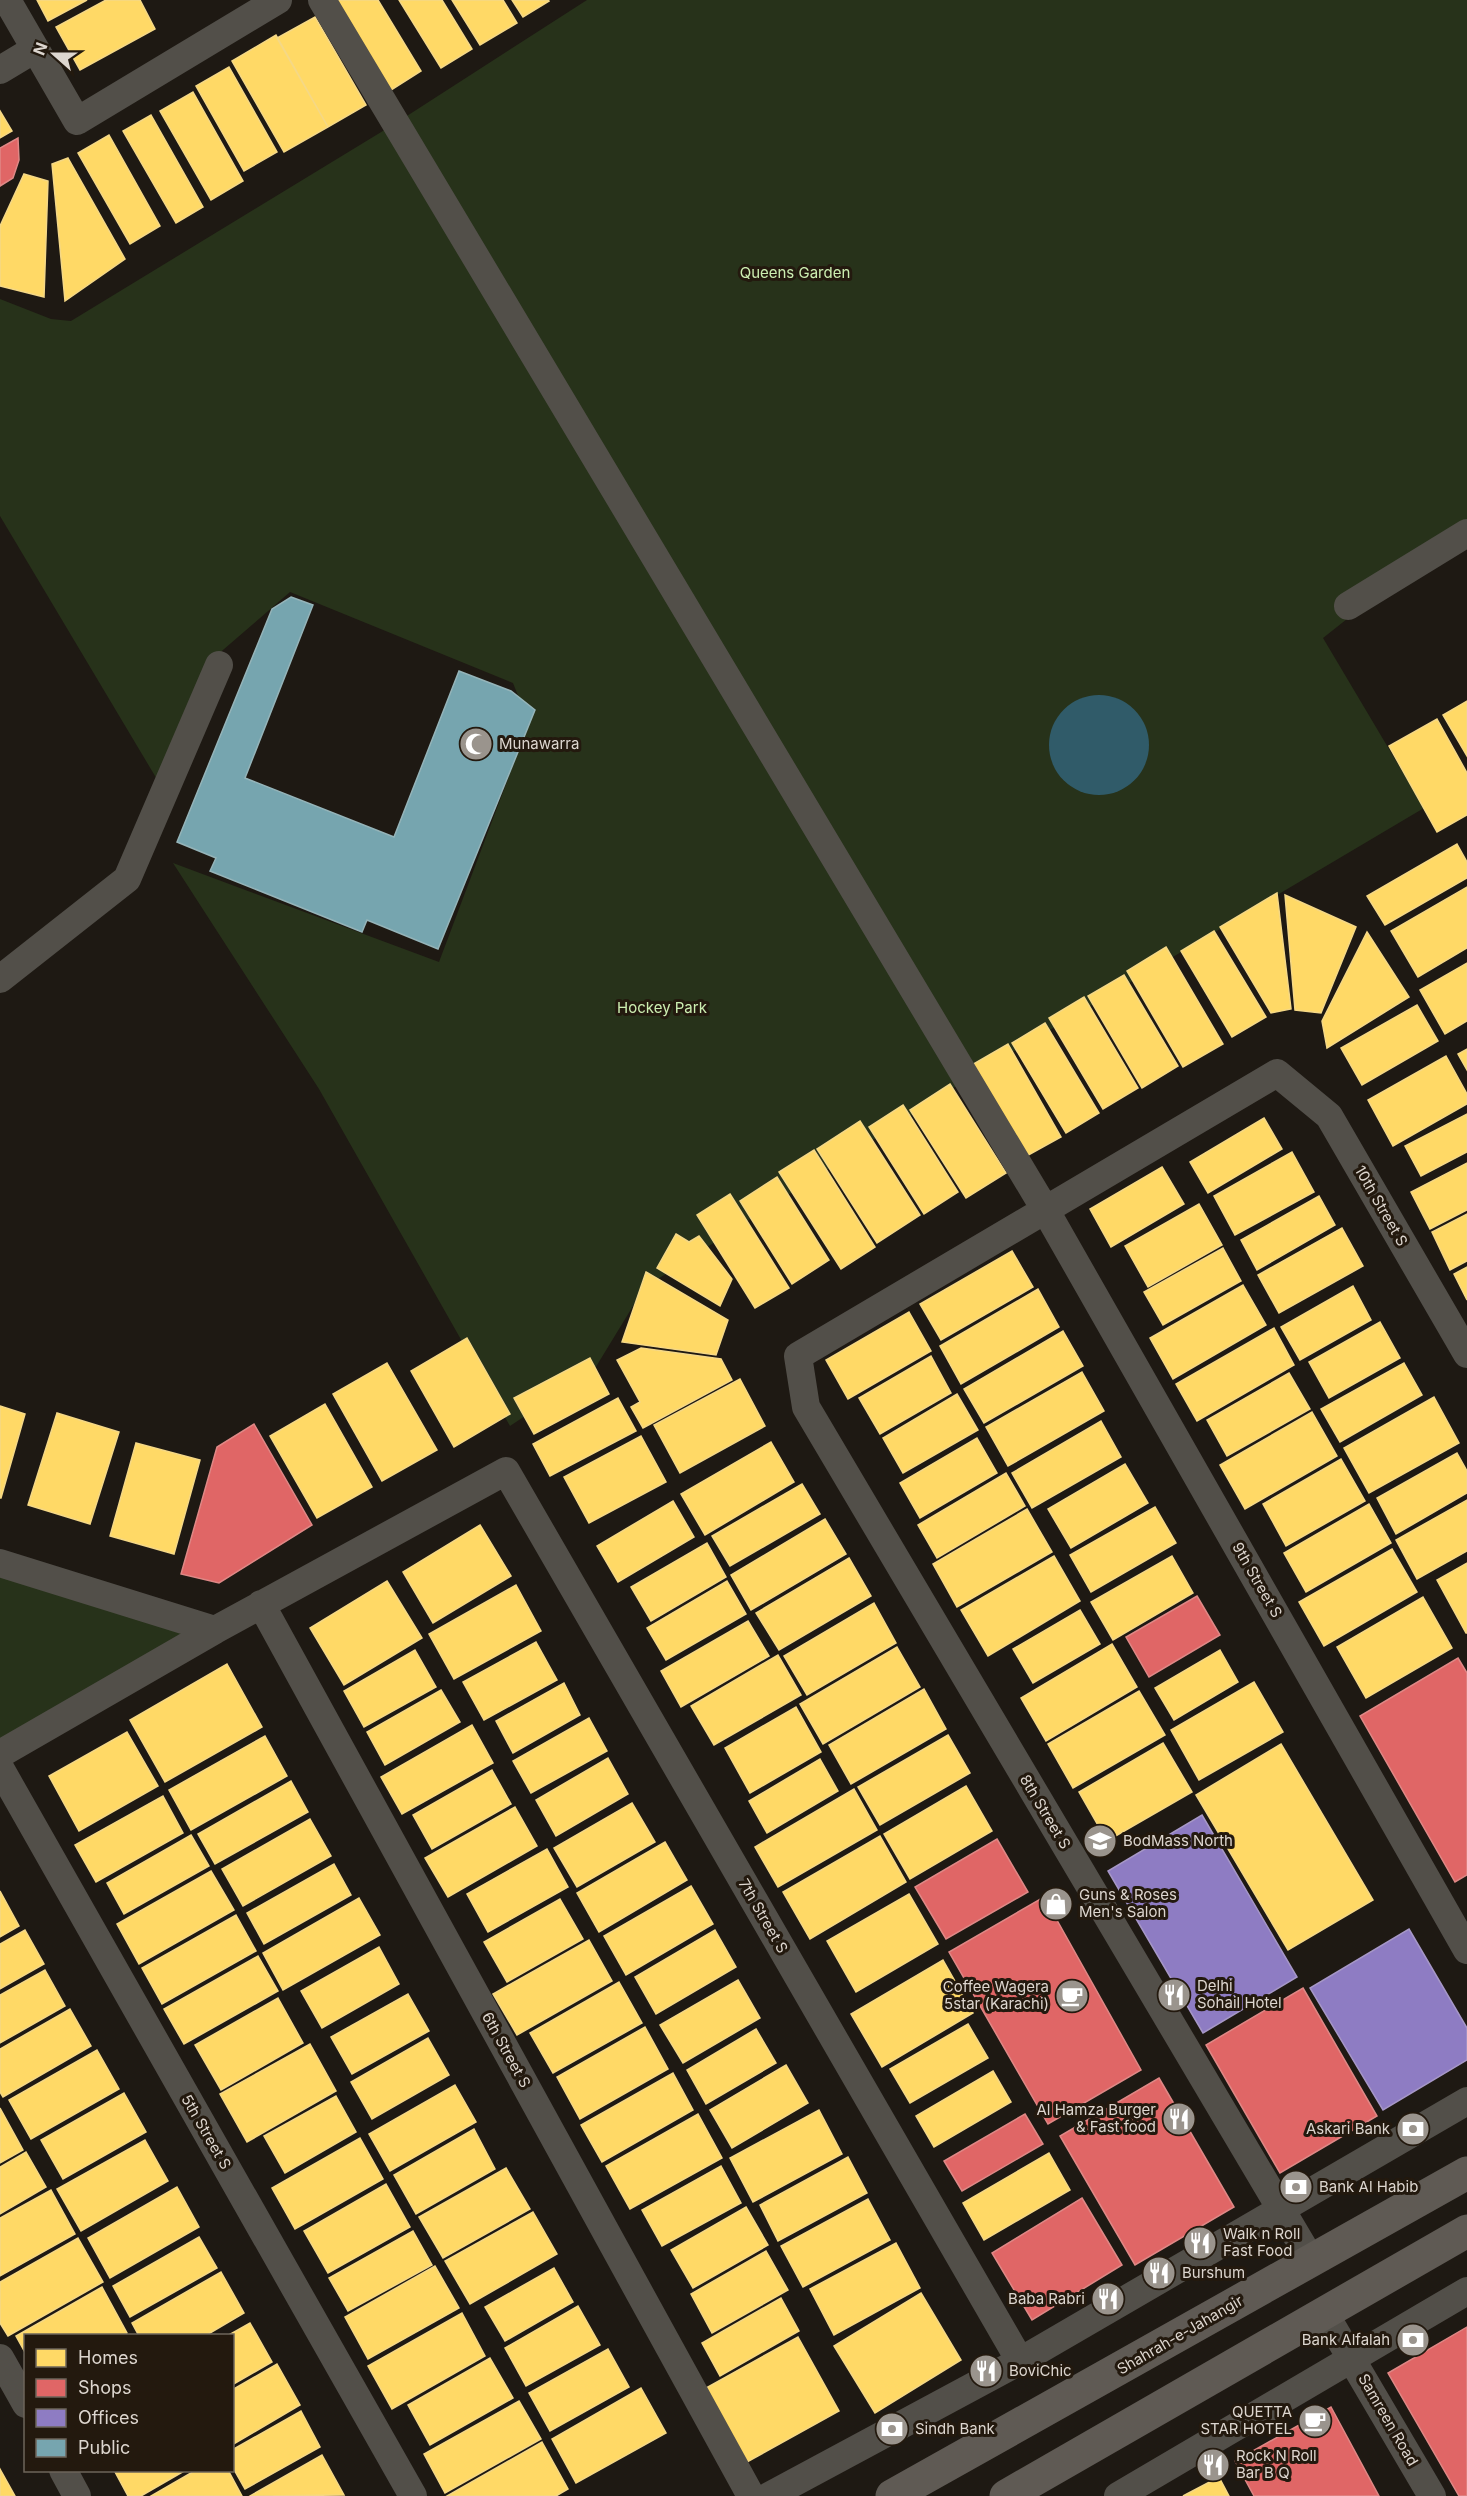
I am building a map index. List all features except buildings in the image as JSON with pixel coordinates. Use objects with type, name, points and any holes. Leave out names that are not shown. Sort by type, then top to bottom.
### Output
[{"type":"main road","name":"Shahrah-e-Jahangir","points":[[892,2496],[1467,2173]]},
{"type":"main road","points":[[1006,2496],[1467,2231]]},
{"type":"street","points":[[7,0],[77,121],[278,0]]},
{"type":"street","name":"9th Street S","points":[[322,0],[1046,1211],[1467,1950]]},
{"type":"street","points":[[0,70],[35,49]]},
{"type":"street","points":[[1348,606],[1467,532]]},
{"type":"street","points":[[0,979],[128,879],[219,664]]},
{"type":"street","name":"10th Street S","points":[[1046,1211],[1277,1073],[1329,1116],[1467,1354]]},
{"type":"street","name":"8th Street S","points":[[1046,1211],[798,1356],[806,1407],[1311,2260]]},
{"type":"street","name":"7th Street S","points":[[261,1604],[506,1471],[1020,2361]]},
{"type":"street","points":[[0,1563],[215,1629]]},
{"type":"street","points":[[0,1754],[261,1604]]},
{"type":"street","name":"6th Street S","points":[[261,1604],[751,2496]]},
{"type":"street","name":"5th Street S","points":[[0,1768],[413,2496]]},
{"type":"street","points":[[769,2496],[1020,2361],[1467,2101]]},
{"type":"street","points":[[1118,2496],[1351,2357],[1467,2291]]},
{"type":"street","name":"Samreen Road","points":[[1325,2314],[1432,2496]]},
{"type":"street","points":[[0,2358],[24,2400]]},
{"type":"street","points":[[64,2472],[77,2496]]},
{"type":"green space","points":[[587,0],[1467,0],[1467,524],[1323,638],[1424,808],[967,1079],[644,1288],[594,1370],[510,1426],[319,1089],[173,863],[439,962],[529,723],[513,683],[290,592],[216,656],[161,786],[0,516],[0,299],[51,319],[71,321],[396,123]]},
{"type":"green space","points":[[0,1563],[215,1630],[0,1754]]},
{"type":"water","points":[[1099,695],[1118,699],[1134,710],[1145,726],[1149,745],[1145,764],[1134,780],[1118,791],[1099,795],[1080,791],[1064,780],[1053,764],[1049,745],[1053,726],[1064,710],[1080,699]]},
{"type":"place","name":"Munawarra","points":[[476,744]]},
{"type":"place","name":"BodMass North","points":[[1100,1841]]},
{"type":"place","name":"Guns & Roses Men's Salon","points":[[1056,1904]]},
{"type":"place","name":"Delhi Sohail Hotel","points":[[1174,1995]]},
{"type":"place","name":"Coffee Wagera 5star (Karachi)","points":[[1072,1996]]},
{"type":"place","name":"Al Hamza Burger & Fast food","points":[[1179,2119]]},
{"type":"place","name":"Askari Bank","points":[[1413,2129]]},
{"type":"place","name":"Bank Al Habib","points":[[1296,2187]]},
{"type":"place","name":"Walk n Roll Fast Food","points":[[1200,2243]]},
{"type":"place","name":"Burshum","points":[[1159,2273]]},
{"type":"place","name":"Baba Rabri","points":[[1108,2299]]},
{"type":"place","name":"Bank Alfalah","points":[[1413,2340]]},
{"type":"place","name":"BoviChic","points":[[986,2371]]},
{"type":"place","name":"QUETTA STAR HOTEL","points":[[1315,2421]]},
{"type":"place","name":"Sindh Bank","points":[[892,2429]]},
{"type":"place","name":"Rock N Roll Bar B Q","points":[[1213,2465]]},
{"type":"park label","name":"Queens Garden","points":[[795,273]]},
{"type":"park label","name":"Hockey Park","points":[[662,1008]]}]
